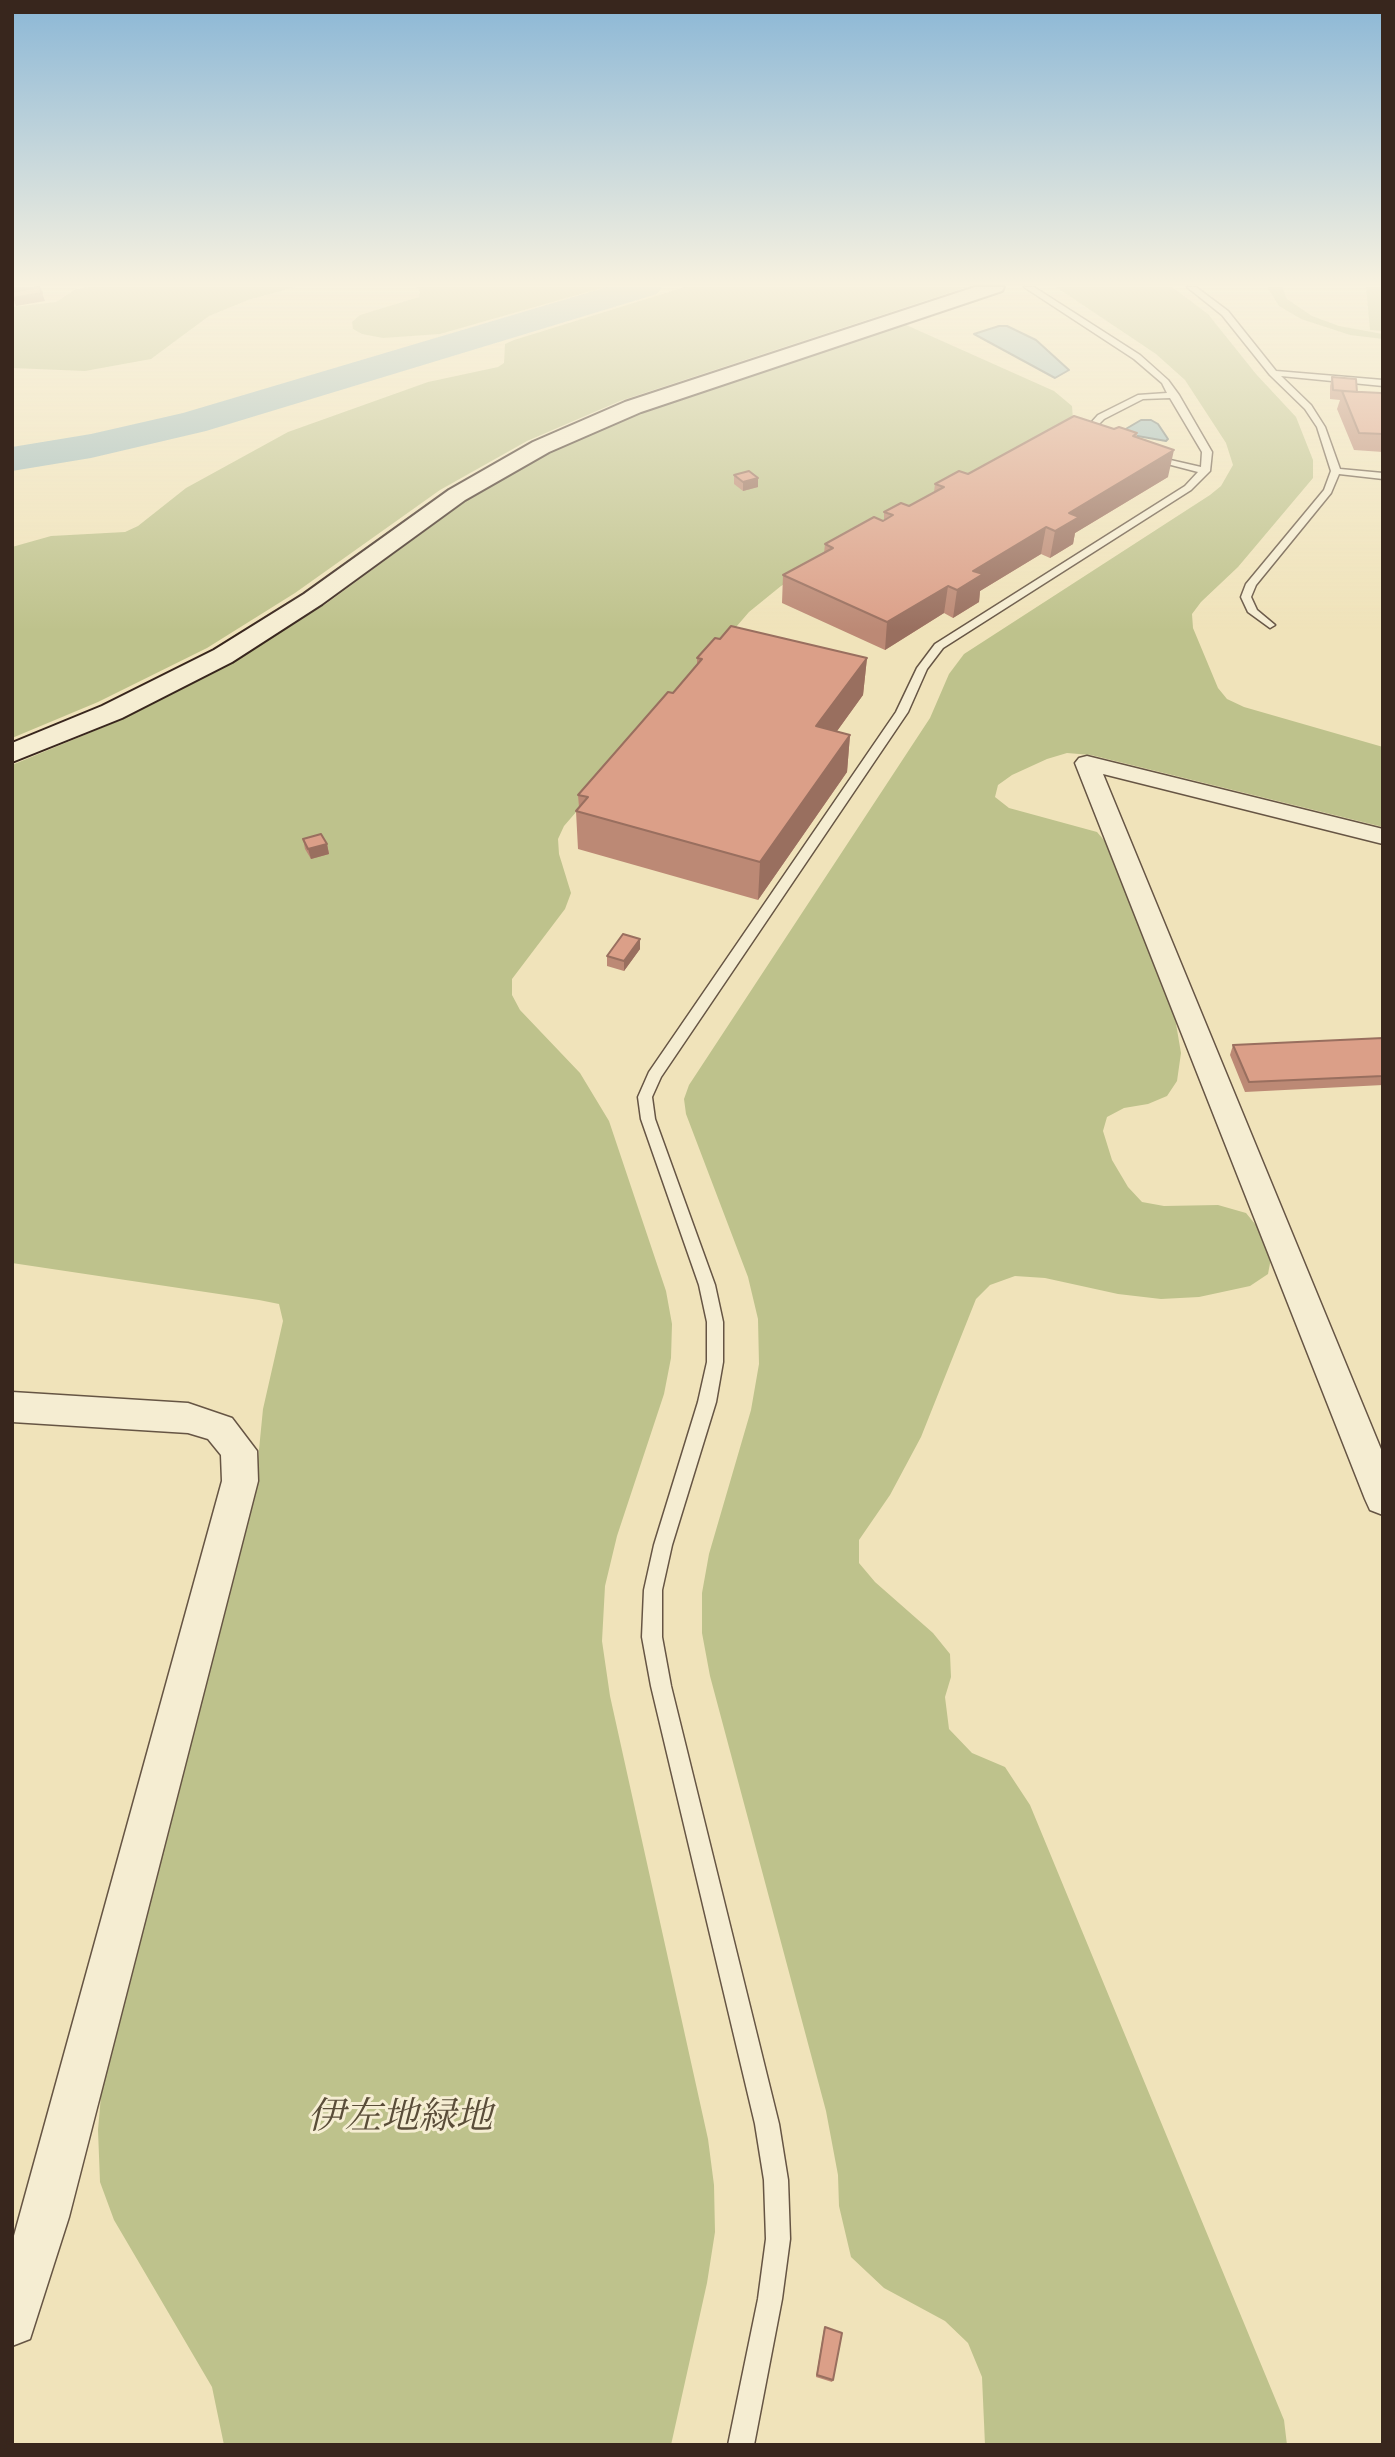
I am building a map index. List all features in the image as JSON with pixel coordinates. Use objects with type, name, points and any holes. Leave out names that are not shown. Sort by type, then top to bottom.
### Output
[{"type":"street","points":[[12,753],[112,712],[223,656],[313,599],[457,495],[541,447],[648,402]]},
{"type":"street","points":[[1383,837],[1087,763],[1383,1499]]},
{"type":"street","points":[[12,1407],[188,1418],[220,1428],[239,1451],[240,1482],[45,2217],[12,2321]]},
{"type":"lane","points":[[1114,446],[1093,432],[1095,421],[1132,402]]},
{"type":"lane","points":[[741,2445],[770,2300],[778,2239],[776,2180],[768,2124],[661,1686],[652,1637],[653,1590],[663,1545],[707,1402],[715,1362],[715,1322],[707,1284],[648,1119],[645,1097],[654,1076],[902,712],[922,668],[939,646],[1188,488],[1205,471],[1207,452],[1179,402]]},
{"type":"lane","points":[[1270,625],[1253,612],[1246,597],[1251,584],[1328,491],[1336,471],[1315,417],[1300,402]]},
{"type":"lane","points":[[1147,457],[1205,471]]},
{"type":"lane","points":[[1336,471],[1383,476]]},
{"type":"green space","points":[[373,402],[618,402],[527,441],[440,490],[295,593],[207,648],[98,702],[12,738],[12,547],[51,536],[125,532],[138,526],[186,488],[288,432]]},
{"type":"green space","name":"伊左地緑地","points":[[673,402],[1067,402],[1072,406],[1073,420],[1058,434],[781,586],[749,612],[564,826],[558,839],[559,854],[571,893],[565,909],[512,979],[512,995],[520,1010],[580,1073],[609,1121],[666,1291],[672,1324],[671,1358],[664,1394],[617,1536],[605,1586],[602,1641],[610,1696],[708,2139],[714,2185],[715,2232],[707,2283],[671,2445],[224,2445],[212,2387],[114,2220],[100,2182],[98,2130],[102,2084],[256,1480],[263,1409],[283,1321],[279,1304],[12,1263],[12,765],[123,719],[236,661],[327,603],[470,498],[552,451]]},
{"type":"green space","points":[[1199,402],[1282,402],[1296,417],[1313,460],[1313,478],[1238,567],[1201,602],[1192,614],[1193,628],[1218,688],[1227,699],[1244,707],[1383,747],[1383,827],[1091,755],[1067,753],[1012,775],[998,785],[995,797],[1009,808],[1097,832],[1109,846],[1174,1012],[1181,1053],[1177,1081],[1167,1096],[1148,1104],[1124,1108],[1107,1117],[1103,1131],[1112,1160],[1128,1187],[1142,1202],[1164,1206],[1218,1205],[1246,1213],[1260,1230],[1271,1258],[1268,1274],[1250,1286],[1199,1297],[1161,1299],[1118,1294],[1045,1278],[1015,1276],[990,1285],[976,1299],[921,1437],[890,1495],[859,1540],[859,1563],[875,1582],[933,1633],[950,1654],[951,1677],[945,1697],[949,1729],[972,1753],[1005,1767],[1030,1805],[1284,2420],[1287,2445],[985,2445],[982,2377],[968,2343],[945,2321],[884,2288],[851,2257],[839,2206],[838,2175],[826,2111],[710,1676],[702,1633],[702,1593],[709,1554],[751,1410],[759,1364],[758,1319],[748,1277],[686,1114],[684,1099],[689,1085],[930,718],[949,674],[964,654],[1210,495],[1221,486],[1233,465],[1226,443]]},
{"type":"water","points":[[1141,420],[1151,420],[1158,424],[1168,439],[1166,441],[1126,434],[1124,430]]},
{"type":"building","points":[[1346,402],[1383,402],[1383,434],[1359,433]]},
{"type":"building","points":[[1074,416],[1114,429],[1119,427],[1137,433],[1133,436],[1174,450],[1069,513],[1079,517],[1055,531],[1046,527],[973,571],[983,574],[957,590],[948,586],[887,622],[783,575],[833,548],[825,544],[874,517],[883,521],[893,515],[884,512],[901,503],[909,506],[944,487],[935,484],[959,471],[968,474]]},
{"type":"building","points":[[749,471],[758,478],[743,482],[734,475]]},
{"type":"building","points":[[731,626],[867,658],[816,726],[850,735],[760,862],[576,811],[588,797],[578,795],[668,692],[673,693],[702,659],[697,658],[715,638],[720,639]]},
{"type":"building","points":[[321,834],[327,844],[308,849],[303,839]]},
{"type":"building","points":[[623,934],[640,939],[624,961],[607,956]]},
{"type":"building","points":[[1383,1038],[1383,1076],[1249,1082],[1233,1045]]},
{"type":"building","points":[[825,2327],[842,2333],[833,2380],[817,2375]]},
{"type":"waterway","points":[[12,459],[91,446],[192,423],[263,402]]}]
